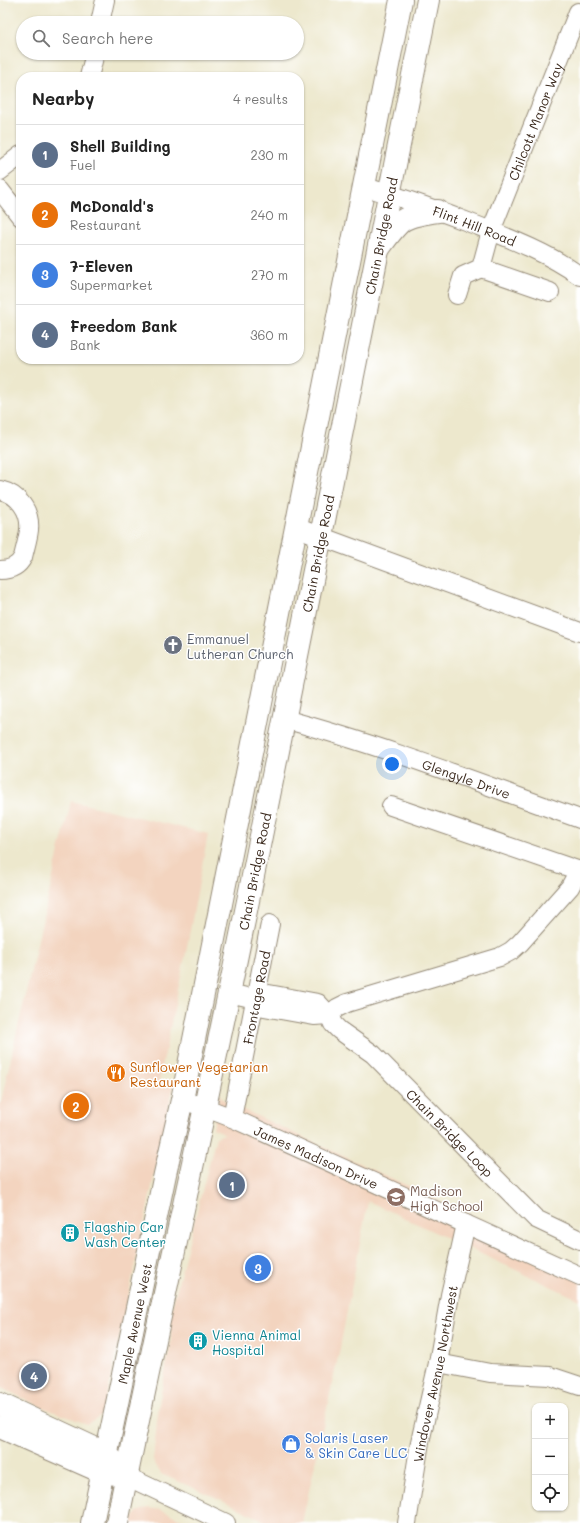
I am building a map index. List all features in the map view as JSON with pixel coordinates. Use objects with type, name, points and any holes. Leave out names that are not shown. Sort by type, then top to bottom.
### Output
[{"type":"main road","name":"Chain Bridge Road","points":[[182,1100],[401,0]]},
{"type":"main road","name":"Chain Bridge Road","points":[[206,1108],[428,0]]},
{"type":"main road","points":[[378,249],[396,225],[403,219],[414,214],[438,211]]},
{"type":"main road","name":"Maple Avenue West","points":[[92,1523],[165,1174],[182,1100]]},
{"type":"main road","name":"Maple Avenue West","points":[[117,1523],[170,1266],[206,1108]]},
{"type":"main road","points":[[0,1404],[126,1476]]},
{"type":"main road","points":[[0,1427],[105,1463]]},
{"type":"street","points":[[102,16],[105,0]]},
{"type":"street","name":"Chilcott Manor Way","points":[[481,268],[491,231],[578,12]]},
{"type":"street","points":[[93,72],[94,60]]},
{"type":"street","points":[[0,172],[16,159]]},
{"type":"street","name":"Flint Hill Road","points":[[364,186],[389,193],[491,231],[550,258],[580,276]]},
{"type":"street","points":[[0,190],[16,211]]},
{"type":"street","points":[[457,295],[463,276],[481,268],[550,292]]},
{"type":"street","points":[[0,490],[8,492],[16,497],[23,505],[28,516],[29,528],[21,561],[16,567],[8,570],[0,570]]},
{"type":"street","points":[[295,527],[580,632]]},
{"type":"street","name":"Glengyle Drive","points":[[284,719],[413,760],[580,819]]},
{"type":"street","points":[[329,1015],[337,1008],[347,1003],[478,964],[500,957],[511,951],[570,887],[579,870],[391,806]]},
{"type":"street","name":"Frontage Road","points":[[232,1118],[270,924]]},
{"type":"street","name":"Chain Bridge Loop","points":[[230,993],[255,998],[269,994],[318,1003],[329,1015],[336,1027],[373,1054],[536,1219],[580,1240]]},
{"type":"street","name":"James Madison Drive","points":[[182,1100],[232,1118],[580,1276]]},
{"type":"street","name":"Windover Avenue Northwest","points":[[407,1523],[420,1442],[438,1363],[450,1295],[466,1224]]},
{"type":"street","points":[[438,1363],[490,1373],[550,1376],[580,1386]]},
{"type":"street","points":[[126,1476],[226,1523]]},
{"type":"shaded area","points":[[71,801],[208,834],[186,952],[159,1081],[174,1084],[103,1414],[87,1424],[39,1406],[0,1387],[0,1106]]},
{"type":"shaded area","points":[[220,1093],[222,1098],[227,1102],[580,1266],[580,1300],[368,1201],[340,1348],[302,1523],[269,1523],[222,1500],[161,1474],[153,1460],[159,1404],[171,1341],[170,1315],[216,1137],[225,1134],[213,1128]]},
{"type":"shaded area","points":[[148,1508],[161,1510],[189,1523],[132,1523],[137,1512]]},
{"type":"place","name":"Emmanuel Lutheran Church","points":[[173,645]]},
{"type":"place","name":"Sunflower Vegetarian Restaurant","points":[[116,1073]]},
{"type":"place","name":"McDonald's","points":[[76,1106]]},
{"type":"place","name":"Shell Building","points":[[232,1185]]},
{"type":"place","name":"Madison High School","points":[[396,1197]]},
{"type":"place","name":"Flagship Car Wash Center","points":[[70,1233]]},
{"type":"place","name":"7-Eleven","points":[[258,1268]]},
{"type":"place","name":"Vienna Animal Hospital","points":[[198,1341]]},
{"type":"place","name":"Freedom Bank","points":[[34,1376]]},
{"type":"place","name":"Solaris Laser & Skin Care LLC","points":[[291,1444]]}]
